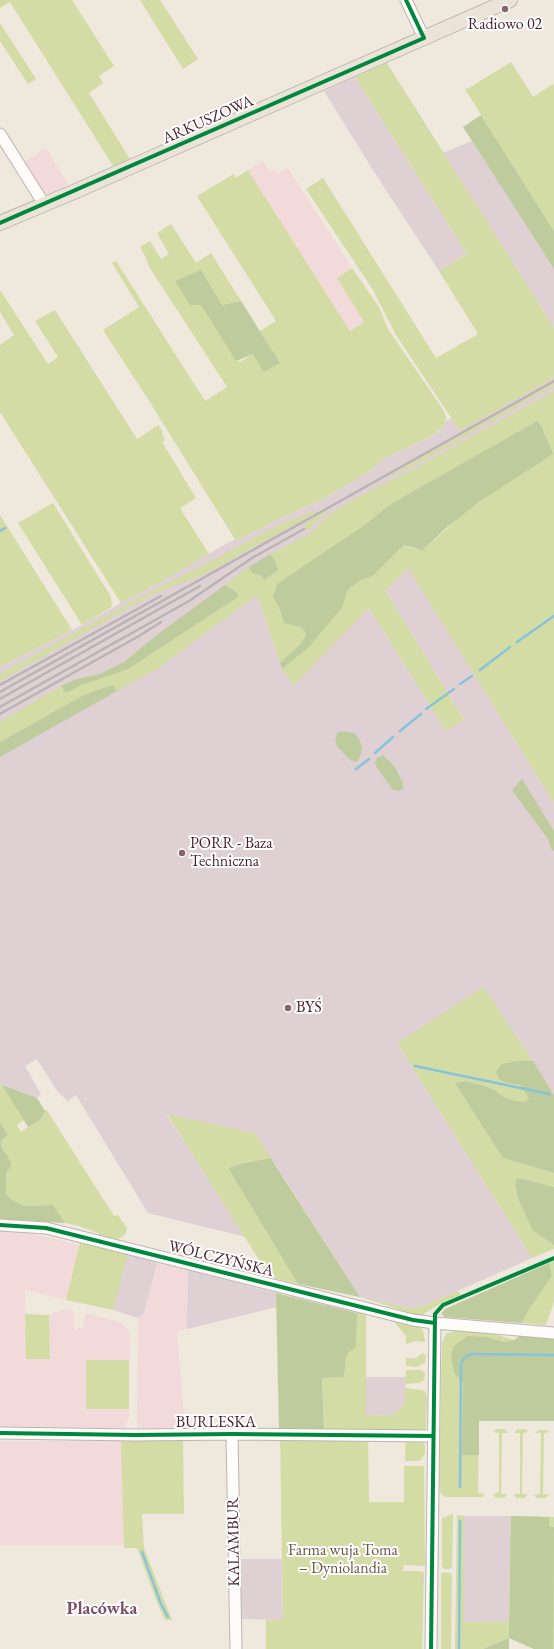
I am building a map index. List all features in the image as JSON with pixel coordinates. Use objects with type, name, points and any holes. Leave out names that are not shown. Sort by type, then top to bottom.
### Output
[{"type":"main road","name":"ARKUSZOWA","points":[[0,223],[510,0]]},
{"type":"street","points":[[406,0],[424,38]]},
{"type":"street","points":[[0,134],[44,204]]},
{"type":"street","name":"WÓLCZYŃSKA","points":[[0,1225],[46,1228],[409,1319],[435,1323],[554,1333]]},
{"type":"street","points":[[430,1649],[435,1323]]},
{"type":"street","name":"BURLESKA","points":[[0,1433],[433,1436]]},
{"type":"street","name":"KALAMBUR","points":[[232,1434],[236,1649]]},
{"type":"shaded area","points":[[355,77],[467,254],[439,271],[373,170],[324,91]]},
{"type":"shaded area","points":[[472,141],[554,269],[554,328],[443,153]]},
{"type":"shaded area","points":[[46,148],[69,185],[43,196],[23,163]]},
{"type":"shaded area","points":[[263,161],[269,171],[273,169],[277,174],[288,168],[352,268],[337,278],[364,322],[350,331],[248,170]]},
{"type":"shaded area","points":[[554,359],[554,411],[473,457],[257,595],[282,669],[369,608],[446,731],[464,720],[386,591],[408,567],[554,803],[554,1095],[517,1036],[397,1043],[532,1258],[426,1305],[409,1308],[360,1297],[255,1133],[167,1115],[246,1237],[148,1213],[76,1095],[70,1099],[69,1102],[57,1091],[37,1059],[25,1066],[41,1094],[37,1098],[0,1084],[0,667],[82,625],[235,539],[236,541],[280,518],[320,501],[370,471],[385,458],[430,437],[445,425],[446,421]]},
{"type":"shaded area","points":[[0,1231],[25,1232],[80,1245],[66,1300],[25,1290],[26,1359],[50,1359],[49,1315],[64,1309],[74,1311],[74,1329],[83,1328],[85,1313],[123,1324],[130,1336],[129,1417],[124,1428],[0,1427]]},
{"type":"shaded area","points":[[127,1254],[157,1263],[144,1313],[138,1318],[113,1310]]},
{"type":"shaded area","points":[[157,1263],[188,1270],[187,1329],[177,1332],[185,1429],[137,1429],[138,1318],[144,1313]]},
{"type":"shaded area","points":[[188,1270],[276,1293],[277,1307],[187,1329]]},
{"type":"shaded area","points":[[366,1377],[406,1377],[405,1403],[393,1415],[366,1416]]},
{"type":"shaded area","points":[[0,1441],[121,1441],[124,1545],[0,1545]]},
{"type":"shaded area","points":[[464,1516],[511,1516],[509,1621],[463,1622]]},
{"type":"shaded area","points":[[238,1559],[282,1559],[283,1620],[238,1619]]},
{"type":"green space","points":[[0,0],[72,0],[114,66],[99,76],[103,83],[89,93],[130,159],[113,166],[10,2],[0,8]]},
{"type":"green space","points":[[140,0],[160,0],[198,59],[183,69]]},
{"type":"green space","points":[[0,23],[36,79],[28,84],[0,41]]},
{"type":"green space","points":[[511,62],[533,97],[553,84],[554,86],[554,231],[465,89]]},
{"type":"green space","points":[[387,63],[554,328],[554,378],[460,431],[396,335],[373,290],[306,189],[323,178],[436,358],[478,334],[439,271],[467,254],[355,77]]},
{"type":"green space","points":[[481,115],[554,231],[554,269],[463,127]]},
{"type":"green space","points":[[248,170],[350,331],[364,322],[337,278],[352,268],[379,307],[388,329],[444,411],[446,417],[445,425],[430,437],[385,458],[370,471],[320,501],[280,518],[236,541],[103,330],[139,307],[112,263],[116,261],[205,401],[227,387],[148,265],[140,247],[150,241],[161,259],[169,254],[157,233],[171,224],[196,263],[211,253],[241,301],[222,305],[201,305],[236,361],[241,361],[253,354],[279,363],[260,331],[276,321],[197,196],[234,174],[236,178]]},
{"type":"green space","points":[[201,270],[222,305],[241,301],[280,363],[264,372],[253,354],[236,361],[201,305],[190,305],[175,281]]},
{"type":"green space","points":[[0,290],[48,364],[58,357],[35,321],[55,310],[137,439],[158,425],[163,432],[162,434],[165,440],[162,442],[196,498],[180,508],[209,554],[121,603],[0,412],[0,345],[14,335],[0,312]]},
{"type":"green space","points":[[554,383],[554,386],[415,465],[388,478],[387,477]]},
{"type":"green space","points":[[554,391],[554,803],[408,568],[386,591],[464,720],[446,731],[369,608],[293,686],[282,669],[308,648],[342,608],[348,590],[359,581],[373,576],[404,545],[422,551],[464,513],[495,491],[545,436],[545,432],[537,421],[391,504],[362,527],[278,605],[280,613],[304,630],[306,635],[300,644],[280,663],[257,595],[159,668],[117,691],[114,686],[109,686],[84,695],[0,742],[0,722],[61,686],[66,693],[79,686],[128,669],[238,597],[237,592],[225,585],[249,567],[252,573],[262,576],[265,580],[278,570],[275,561],[270,554],[309,534],[332,513],[348,502],[406,473]]},
{"type":"green space","points":[[537,421],[542,427],[553,454],[479,502],[445,529],[422,551],[404,545],[373,576],[359,581],[348,590],[342,608],[308,648],[282,669],[280,663],[300,644],[306,635],[304,630],[300,627],[284,623],[278,605],[273,597],[277,584],[362,527],[391,504]]},
{"type":"green space","points":[[53,503],[111,597],[112,607],[82,625],[18,523]]},
{"type":"green space","points":[[332,508],[311,527],[307,530],[304,524]]},
{"type":"green space","points":[[314,511],[317,512],[207,573],[153,594],[0,681],[0,674],[153,590],[204,565],[276,526]]},
{"type":"green space","points":[[0,515],[72,630],[0,667]]},
{"type":"green space","points":[[270,554],[275,561],[278,570],[264,580],[262,576],[252,573],[249,567]]},
{"type":"green space","points":[[225,585],[237,593],[238,597],[128,669],[79,686],[66,693],[61,686],[77,679],[100,674],[124,662],[158,634]]},
{"type":"green space","points":[[109,686],[114,686],[117,691],[0,757],[0,742],[84,695]]},
{"type":"green space","points":[[338,732],[354,733],[359,739],[362,747],[359,759],[356,762],[350,760],[337,746],[335,739]]},
{"type":"green space","points":[[383,755],[395,767],[403,783],[403,789],[398,791],[393,790],[376,766],[375,762],[377,758]]},
{"type":"green space","points":[[522,779],[554,831],[554,850],[552,851],[548,839],[512,790]]},
{"type":"green space","points":[[484,987],[533,1061],[517,1061],[499,1079],[506,1083],[520,1085],[529,1098],[525,1102],[516,1101],[504,1098],[496,1091],[485,1086],[465,1081],[456,1083],[503,1158],[554,1173],[554,1187],[523,1179],[515,1185],[518,1199],[533,1231],[554,1245],[554,1249],[532,1258],[397,1043]]},
{"type":"green space","points":[[517,1061],[533,1061],[554,1095],[554,1173],[503,1158],[455,1083],[465,1081],[485,1086],[496,1091],[505,1098],[525,1102],[529,1098],[520,1085],[506,1083],[499,1079],[496,1072],[502,1064]]},
{"type":"green space","points":[[0,1084],[24,1120],[17,1125],[21,1132],[43,1116],[46,1109],[114,1216],[118,1215],[127,1228],[126,1233],[122,1237],[115,1240],[100,1237],[98,1233],[65,1223],[53,1205],[24,1206],[11,1199],[6,1194],[6,1173],[11,1167],[11,1162],[1,1146],[2,1140],[8,1135],[0,1122]]},
{"type":"green space","points":[[2,1085],[37,1098],[45,1111],[43,1116],[28,1127]]},
{"type":"green space","points":[[167,1114],[255,1133],[271,1158],[244,1163],[228,1168],[298,1284],[270,1277]]},
{"type":"green space","points":[[0,1122],[8,1135],[2,1140],[1,1146],[11,1162],[11,1167],[6,1173],[6,1194],[11,1199],[24,1206],[53,1205],[65,1223],[0,1219]]},
{"type":"green space","points":[[271,1158],[360,1297],[298,1284],[228,1168],[244,1163]]},
{"type":"green space","points":[[517,1179],[523,1179],[554,1187],[554,1245],[533,1231],[518,1199],[515,1185]]},
{"type":"green space","points":[[80,1243],[128,1254],[113,1310],[66,1300]]},
{"type":"green space","points":[[554,1261],[554,1302],[546,1325],[522,1323],[529,1309],[552,1276],[549,1263]]},
{"type":"green space","points":[[549,1263],[552,1276],[529,1309],[522,1323],[445,1317],[441,1314],[445,1309]]},
{"type":"green space","points":[[458,1291],[461,1295],[440,1304],[420,1316],[360,1297],[409,1308],[426,1305]]},
{"type":"green space","points":[[276,1293],[357,1313],[356,1347],[348,1353],[346,1358],[344,1377],[322,1378],[324,1430],[279,1430]]},
{"type":"green space","points":[[357,1313],[366,1315],[366,1416],[393,1415],[405,1403],[405,1388],[425,1391],[427,1397],[426,1429],[423,1431],[324,1430],[322,1378],[344,1377],[346,1358],[348,1353],[356,1346]]},
{"type":"green space","points":[[25,1314],[49,1315],[50,1359],[26,1359]]},
{"type":"green space","points":[[394,1322],[419,1327],[423,1330],[425,1341],[416,1341],[406,1344],[406,1336]]},
{"type":"green space","points":[[459,1330],[491,1333],[514,1340],[523,1334],[554,1421],[479,1421],[478,1493],[485,1494],[482,1497],[446,1497],[441,1494],[439,1487],[442,1342],[447,1333]]},
{"type":"green space","points":[[523,1334],[554,1336],[554,1421],[479,1421],[479,1455],[462,1455],[463,1382],[454,1373],[451,1354],[454,1346],[467,1336],[486,1337],[505,1342],[514,1340]]},
{"type":"green space","points":[[423,1353],[426,1356],[425,1363],[416,1367],[406,1366],[406,1358],[416,1358]]},
{"type":"green space","points":[[86,1360],[129,1360],[129,1409],[86,1409]]},
{"type":"green space","points":[[406,1370],[420,1370],[425,1372],[424,1380],[419,1383],[405,1384]]},
{"type":"green space","points":[[497,1429],[505,1429],[508,1433],[502,1433],[501,1494],[507,1494],[502,1498],[495,1497],[493,1494],[499,1493],[499,1433],[493,1432]]},
{"type":"green space","points":[[518,1429],[526,1429],[528,1432],[523,1433],[522,1494],[528,1494],[524,1498],[516,1498],[514,1494],[520,1494],[520,1433],[514,1433]]},
{"type":"green space","points":[[538,1430],[547,1430],[549,1432],[544,1433],[543,1494],[549,1494],[546,1498],[537,1498],[534,1495],[540,1494],[541,1433],[535,1433]]},
{"type":"green space","points":[[183,1437],[184,1514],[142,1514],[144,1548],[172,1620],[165,1620],[137,1548],[124,1548],[121,1438]]},
{"type":"green space","name":"Farma wuja Toma – Dyniolandia","points":[[280,1437],[368,1438],[369,1502],[404,1502],[404,1466],[424,1466],[425,1566],[404,1565],[403,1571],[424,1572],[422,1649],[266,1649],[266,1620],[283,1620]]},
{"type":"green space","points":[[406,1438],[424,1443],[425,1454],[420,1461],[405,1461]]},
{"type":"green space","points":[[453,1514],[452,1566],[450,1569],[444,1569],[442,1566],[442,1518]]},
{"type":"green space","points":[[457,1515],[464,1516],[464,1622],[509,1621],[511,1516],[554,1517],[554,1649],[534,1649],[509,1638],[483,1649],[455,1649]]},
{"type":"green space","points":[[511,1516],[549,1517],[549,1527],[554,1527],[553,1649],[534,1649],[509,1638]]},
{"type":"green space","points":[[444,1572],[452,1574],[451,1649],[441,1649],[441,1574]]},
{"type":"green space","points":[[509,1638],[509,1649],[483,1649]]},
{"type":"waterway","points":[[0,531],[5,528]]},
{"type":"waterway","points":[[517,642],[554,616]]},
{"type":"waterway","points":[[480,670],[510,647]]},
{"type":"waterway","points":[[460,684],[472,676]]},
{"type":"waterway","points":[[426,709],[454,689]]},
{"type":"waterway","points":[[400,731],[421,714]]},
{"type":"waterway","points":[[375,753],[393,737]]},
{"type":"waterway","points":[[356,769],[369,759]]},
{"type":"waterway","points":[[415,1066],[549,1094]]},
{"type":"waterway","points":[[460,1487],[461,1364],[465,1357],[471,1354],[554,1355]]},
{"type":"waterway","points":[[459,1649],[460,1521]]},
{"type":"waterway","points":[[142,1552],[161,1604],[168,1617]]},
{"type":"railway","points":[[0,692],[554,381]]},
{"type":"railway","points":[[252,558],[304,529]]},
{"type":"railway","points":[[0,707],[189,601],[255,556]]},
{"type":"railway","points":[[0,699],[200,586]]},
{"type":"railway","points":[[0,685],[161,596]]},
{"type":"railway","points":[[0,714],[139,636],[161,622]]},
{"type":"cycle path","points":[[0,223],[424,38],[406,0]]},
{"type":"cycle path","points":[[0,1225],[46,1228],[413,1320],[435,1323]]},
{"type":"cycle path","points":[[431,1649],[435,1314],[443,1305],[554,1258]]},
{"type":"cycle path","points":[[0,1433],[433,1436]]},
{"type":"place","name":"Radiowo 02","points":[[505,9]]},
{"type":"place","name":"PORR - Baza Techniczna","points":[[182,853]]},
{"type":"place","name":"BYŚ","points":[[288,1008]]},
{"type":"district","name":"Placówka","points":[[102,1609]]}]
